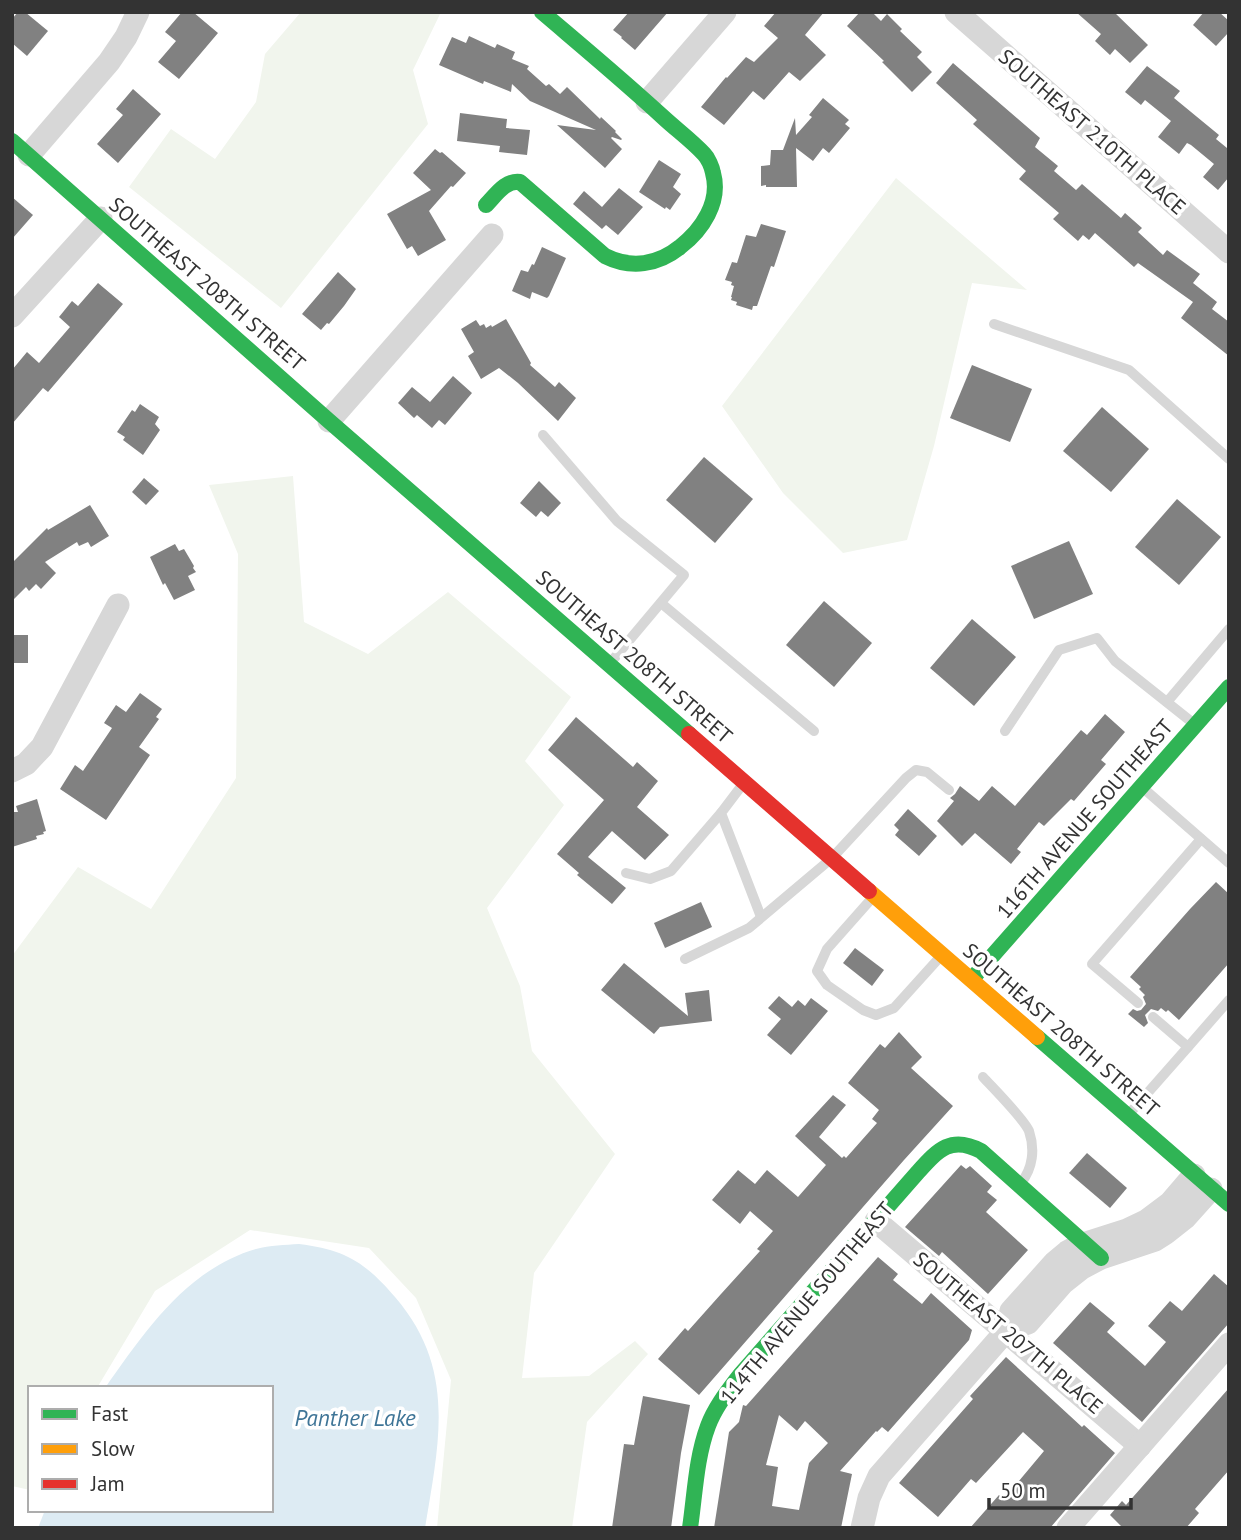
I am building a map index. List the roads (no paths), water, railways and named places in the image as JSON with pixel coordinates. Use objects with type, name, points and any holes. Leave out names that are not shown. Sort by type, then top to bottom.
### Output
[{"type":"main road","points":[[486,205],[506,184],[520,182],[605,256],[621,263],[641,264],[659,260],[679,248],[705,221],[715,200],[716,178],[713,166],[706,156],[542,12]]},
{"type":"main road","name":"SOUTHEAST 208TH STREET","points":[[21,148],[329,421],[1229,1204]]},
{"type":"main road","name":"116TH AVENUE SOUTHEAST","points":[[972,979],[1229,687]]},
{"type":"main road","name":"114TH AVENUE SOUTHEAST","points":[[690,1528],[704,1441],[718,1406],[740,1375],[933,1157],[955,1143],[968,1144],[981,1151],[1020,1185]]},
{"type":"main road","points":[[1020,1185],[1094,1251]]},
{"type":"street","points":[[647,102],[725,12]]},
{"type":"street","name":"SOUTHEAST 210TH PLACE","points":[[956,12],[1229,252]]},
{"type":"street","points":[[21,148],[109,62],[126,37],[136,13]]},
{"type":"street","points":[[12,316],[100,218]]},
{"type":"street","points":[[329,421],[492,235]]},
{"type":"street","points":[[12,771],[26,764],[42,747],[118,605]]},
{"type":"street","points":[[862,1528],[869,1498],[879,1476],[1006,1331],[1011,1311],[1042,1275],[1067,1252],[1094,1251],[1127,1230],[1146,1222],[1172,1201],[1203,1182]]},
{"type":"street","name":"SOUTHEAST 207TH PLACE","points":[[876,1221],[1140,1446]]},
{"type":"street","points":[[1068,1528],[1229,1344]]},
{"type":"lane","points":[[994,324],[1129,370],[1229,459]]},
{"type":"lane","points":[[543,435],[617,521],[684,575],[610,664]]},
{"type":"lane","points":[[661,603],[814,731]]},
{"type":"lane","points":[[1167,702],[1229,629]]},
{"type":"lane","points":[[1005,731],[1059,650],[1097,638],[1115,661],[1195,725]]},
{"type":"lane","points":[[685,959],[749,928],[832,858],[916,770],[927,772],[949,790]]},
{"type":"lane","points":[[626,873],[650,879],[671,871],[745,782]]},
{"type":"lane","points":[[1141,787],[1229,863]]},
{"type":"lane","points":[[721,813],[761,917]]},
{"type":"lane","points":[[1138,1003],[1092,964],[1201,839]]},
{"type":"lane","points":[[875,895],[827,950],[817,971],[827,985],[863,1010],[876,1015],[894,1008],[942,954]]},
{"type":"lane","points":[[1127,1116],[1229,1000]]},
{"type":"lane","points":[[1153,1017],[1188,1047]]},
{"type":"lane","points":[[983,1077],[1029,1130],[1033,1158],[1028,1174],[1020,1185]]},
{"type":"water","name":"Panther Lake","points":[[299,1244],[329,1250],[353,1259],[373,1274],[395,1297],[415,1324],[428,1352],[435,1379],[438,1408],[435,1466],[425,1528],[38,1528],[44,1512],[273,1512],[273,1386],[106,1386],[152,1324],[188,1287],[231,1258],[272,1246]]}]
